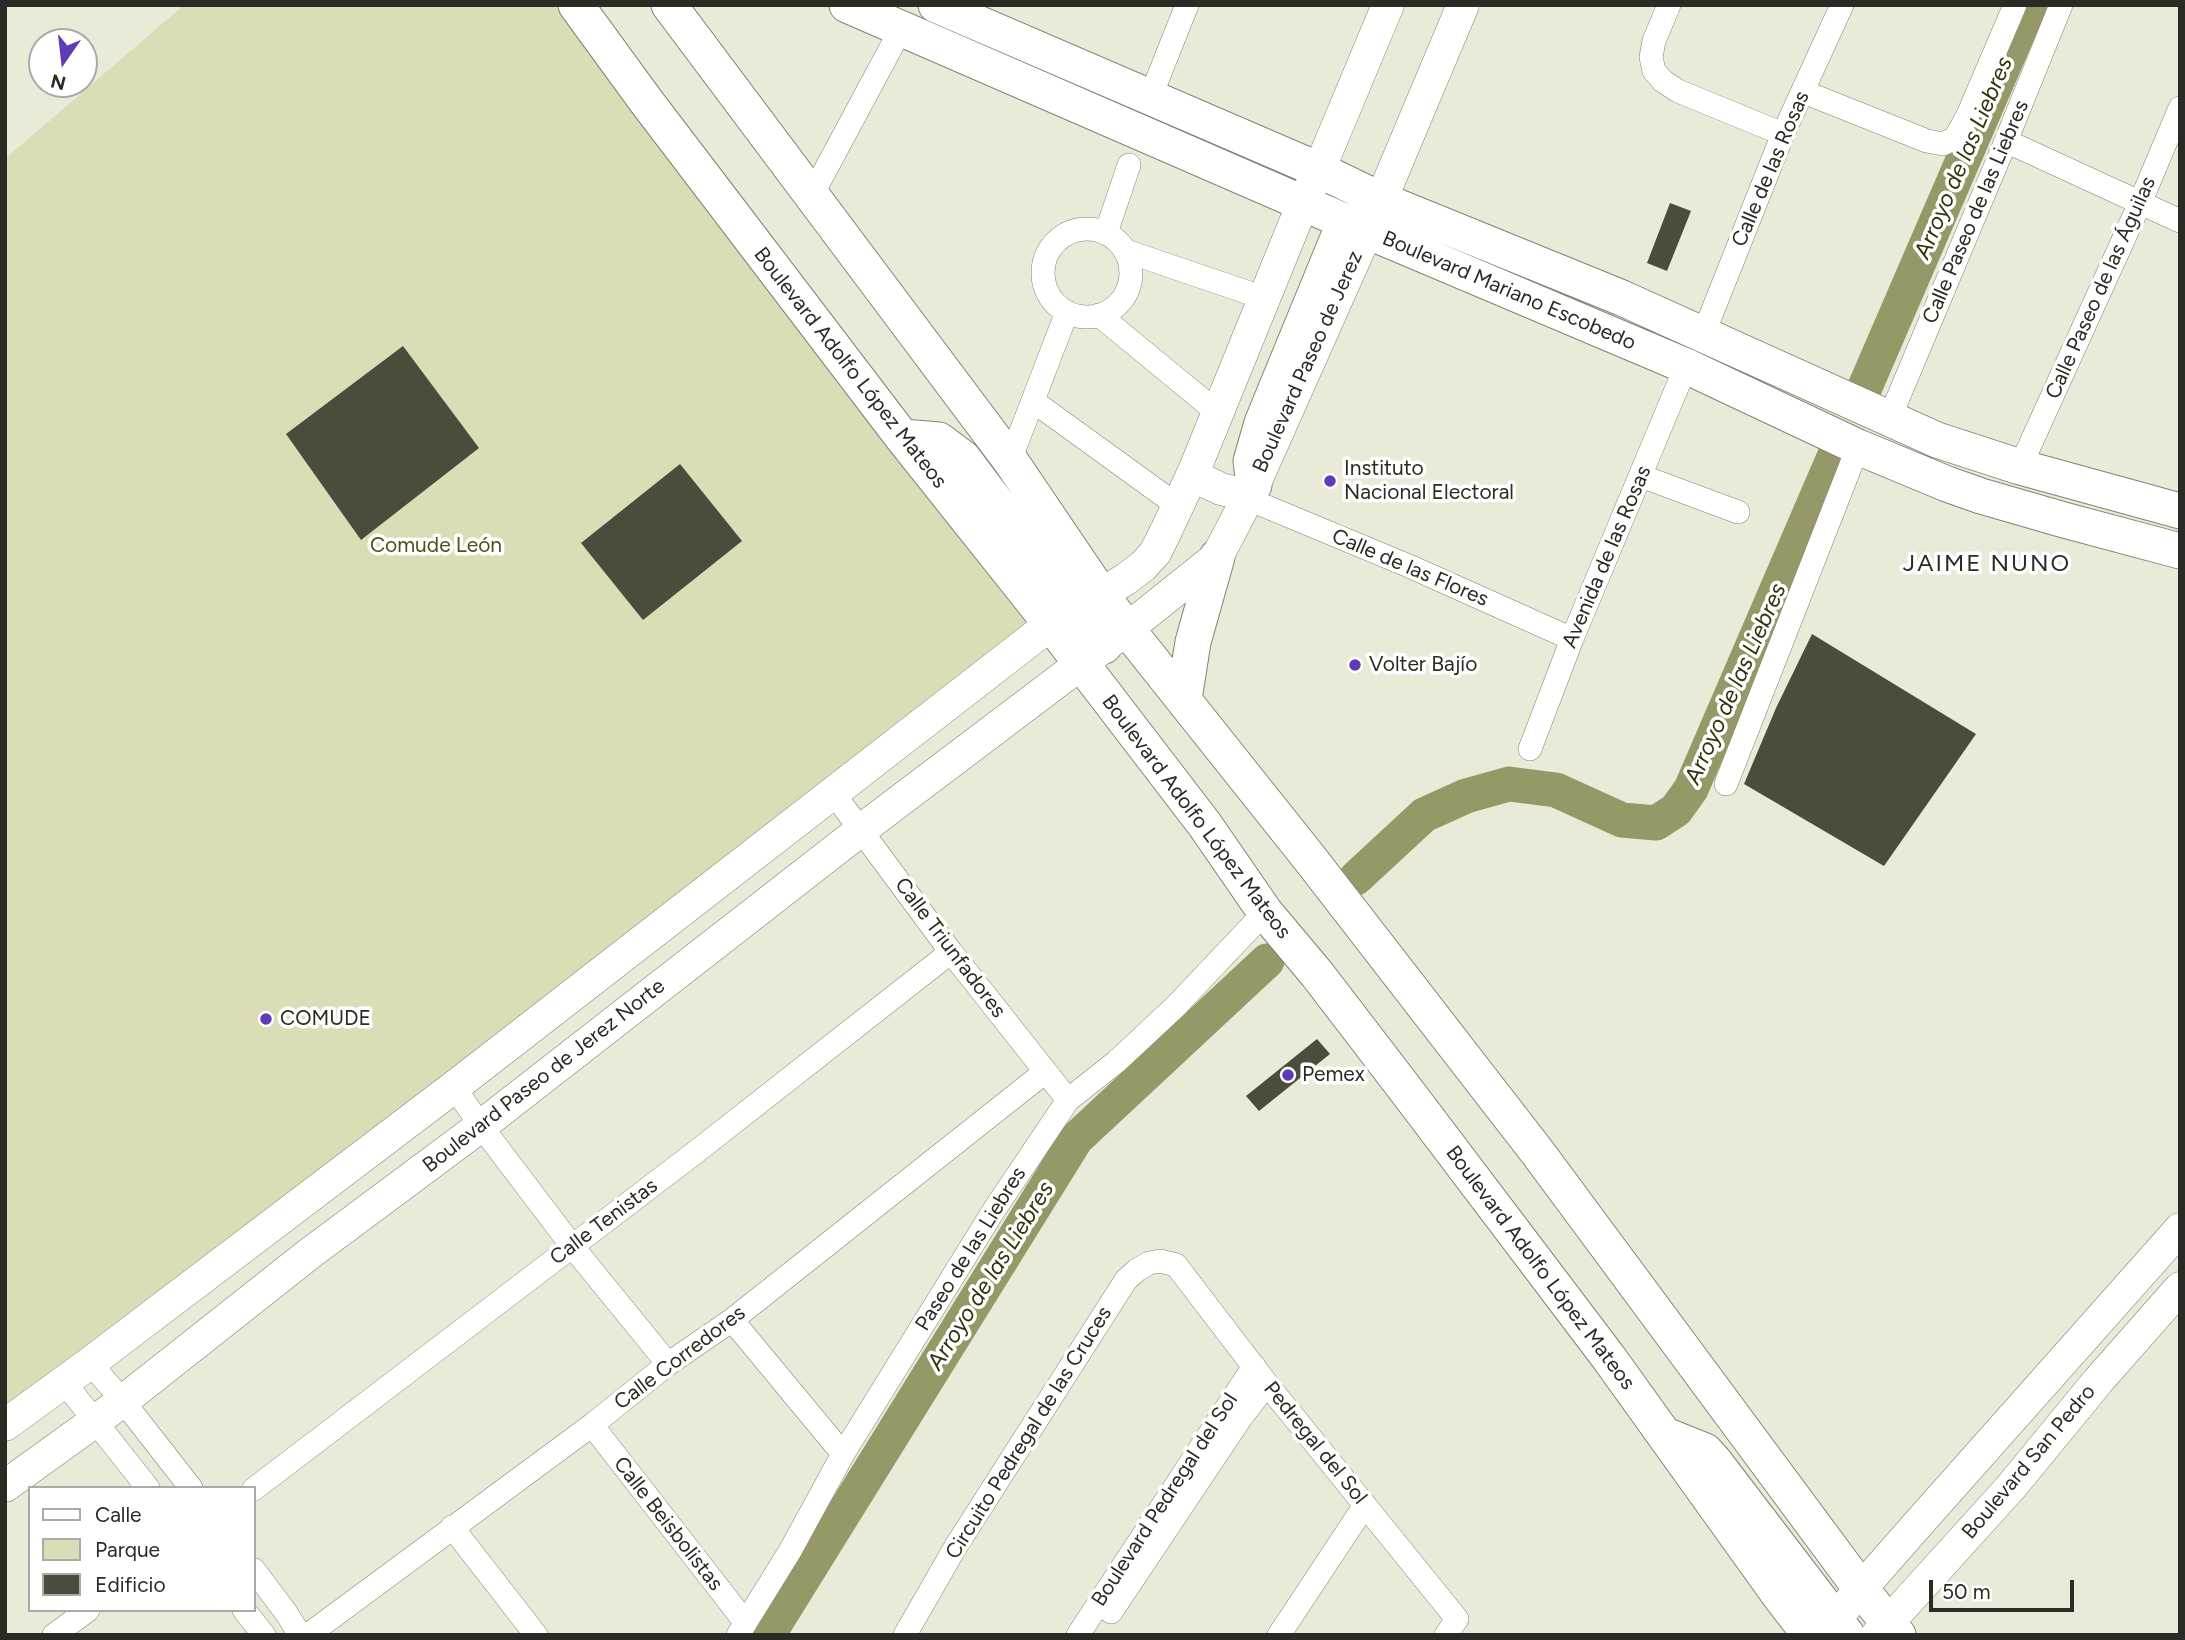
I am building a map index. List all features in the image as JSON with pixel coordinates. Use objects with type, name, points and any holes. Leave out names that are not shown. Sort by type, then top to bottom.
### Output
[{"type":"main road","name":"Boulevard Adolfo López Mateos","points":[[576,5],[902,437],[939,440],[963,458],[1104,646],[1205,825],[1265,912],[1317,974],[1601,1348],[1786,1605],[1829,1631]]},
{"type":"main road","name":"Boulevard Mariano Escobedo","points":[[847,5],[1303,203],[1365,217],[1858,447],[1981,496],[2180,551]]},
{"type":"main road","name":"Boulevard Mariano Escobedo","points":[[936,5],[1319,170],[1365,217]]},
{"type":"main road","points":[[5,1425],[454,1087],[1076,608],[1143,566],[1155,553],[1194,471],[1303,203],[1388,5]]},
{"type":"main road","name":"Boulevard Paseo de Jerez","points":[[1104,646],[1217,557],[1251,492],[1365,217],[1463,5]]},
{"type":"main road","name":"Boulevard Adolfo López Mateos","points":[[675,8],[1010,460],[1076,608],[1104,646],[1184,699],[1538,1153],[1861,1588],[1888,1631]]},
{"type":"main road","name":"Boulevard Mariano Escobedo","points":[[1365,217],[1406,208],[1622,298],[1937,440],[2020,467],[2180,511]]},
{"type":"main road","points":[[1194,471],[1203,481],[1221,489],[1251,492],[1251,461],[1262,423],[1365,217]]},
{"type":"main road","points":[[1217,412],[1244,411],[1256,416],[1262,423]]},
{"type":"main road","points":[[1184,699],[1191,654],[1217,557]]},
{"type":"main road","name":"Boulevard Paseo de Jerez Norte","points":[[5,1486],[123,1401],[309,1254],[481,1126],[861,830],[1104,646]]},
{"type":"main road","name":"Boulevard San Pedro","points":[[1861,1588],[2180,1228]]},
{"type":"main road","name":"Boulevard San Pedro","points":[[1888,1631],[2098,1381],[2180,1288]]},
{"type":"main road","points":[[1829,1631],[1861,1588]]},
{"type":"street","points":[[1150,98],[1187,5]]},
{"type":"street","points":[[1669,5],[1654,41],[1651,57],[1654,71],[1678,91],[1783,134]]},
{"type":"street","name":"Calle de las Rosas","points":[[1703,335],[1783,134],[1842,5]]},
{"type":"street","points":[[1804,92],[1927,141],[1943,144],[1955,138],[1967,117],[2015,5]]},
{"type":"street","name":"Calle Paseo de las Liebres","points":[[1890,417],[2061,5]]},
{"type":"street","points":[[812,195],[901,29]]},
{"type":"street","name":"Calle Paseo de las Águilas","points":[[2020,467],[2140,203],[2180,108]]},
{"type":"street","points":[[2006,141],[2180,221]]},
{"type":"street","points":[[1106,233],[1129,165]]},
{"type":"street","points":[[1083,228],[1106,233],[1117,240],[1126,251],[1131,270],[1128,290],[1116,306],[1099,315],[1083,317],[1067,312],[1049,297],[1042,275],[1046,253],[1062,235],[1083,228]]},
{"type":"street","points":[[1126,251],[1264,298]]},
{"type":"street","points":[[1010,460],[1067,312]]},
{"type":"street","points":[[1099,315],[1217,412]]},
{"type":"street","name":"Avenida de las Rosas","points":[[1531,748],[1572,639],[1686,366]]},
{"type":"street","points":[[1033,401],[1178,506]]},
{"type":"street","points":[[1726,784],[1858,447]]},
{"type":"street","points":[[1641,476],[1738,512]]},
{"type":"street","name":"Calle de las Flores","points":[[1251,492],[1572,639]]},
{"type":"street","name":"Calle Triunfadores","points":[[834,794],[951,952],[1068,1100]]},
{"type":"street","name":"Paseo de las Liebres","points":[[741,1628],[790,1551],[843,1454],[994,1210],[1068,1100],[1116,1062],[1176,1006],[1265,912]]},
{"type":"street","name":"Calle Tenistas","points":[[256,1487],[951,952]]},
{"type":"street","name":"Calle Corredores","points":[[308,1635],[592,1425],[668,1364],[732,1320],[1045,1072]]},
{"type":"street","points":[[454,1087],[572,1246],[668,1364]]},
{"type":"street","name":"Circuito Pedregal de las Cruces","points":[[905,1635],[956,1546],[1126,1280],[1149,1263],[1160,1261],[1176,1265]]},
{"type":"street","name":"Pedregal del Sol","points":[[1176,1265],[1260,1375],[1366,1505],[1451,1627]]},
{"type":"street","points":[[732,1320],[843,1454]]},
{"type":"street","points":[[90,1363],[189,1486]]},
{"type":"street","name":"Boulevard Pedregal del Sol","points":[[1078,1635],[1260,1375]]},
{"type":"street","name":"Boulevard Pedregal del Sol","points":[[1096,1635],[1240,1419],[1260,1375]]},
{"type":"street","points":[[64,1382],[146,1486]]},
{"type":"street","name":"Calle Beisbolistas","points":[[592,1425],[741,1628]]},
{"type":"street","points":[[1279,1635],[1366,1505]]},
{"type":"street","points":[[452,1527],[536,1635]]},
{"type":"street","points":[[256,1573],[300,1635]]},
{"type":"street","points":[[54,1635],[85,1612]]},
{"type":"street","points":[[246,1612],[264,1635]]},
{"type":"green space","name":"COMUDE","points":[[184,5],[586,5],[1047,621],[5,1417],[5,159],[76,98],[98,98],[98,79]]},
{"type":"building","points":[[1670,203],[1691,211],[1667,271],[1647,263]]},
{"type":"building","points":[[403,346],[479,448],[361,540],[286,434]]},
{"type":"building","points":[[680,464],[742,541],[643,620],[581,543]]},
{"type":"building","points":[[1812,634],[1976,734],[1884,866],[1744,784],[1776,708]]},
{"type":"building","name":"Pemex","points":[[1317,1039],[1330,1054],[1259,1111],[1246,1096]]},
{"type":"waterway","name":"Arroyo de las Liebres","points":[[1865,387],[2030,5]]},
{"type":"waterway","name":"Arroyo de las Liebres","points":[[1356,878],[1424,815],[1466,796],[1509,784],[1556,790],[1622,820],[1656,823],[1676,810],[1691,789],[1835,455]]},
{"type":"waterway","name":"Arroyo de las Liebres","points":[[768,1635],[1076,1139],[1267,961]]},
{"type":"place","name":"Instituto Nacional Electoral","points":[[1330,481]]},
{"type":"place","name":"Volter Bajío","points":[[1355,665]]},
{"type":"place","name":"COMUDE","points":[[266,1019]]},
{"type":"place","name":"Pemex","points":[[1288,1075]]},
{"type":"district","name":"JAIME NUNO","points":[[1987,564]]},
{"type":"park label","name":"Comude León","points":[[436,546]]}]
